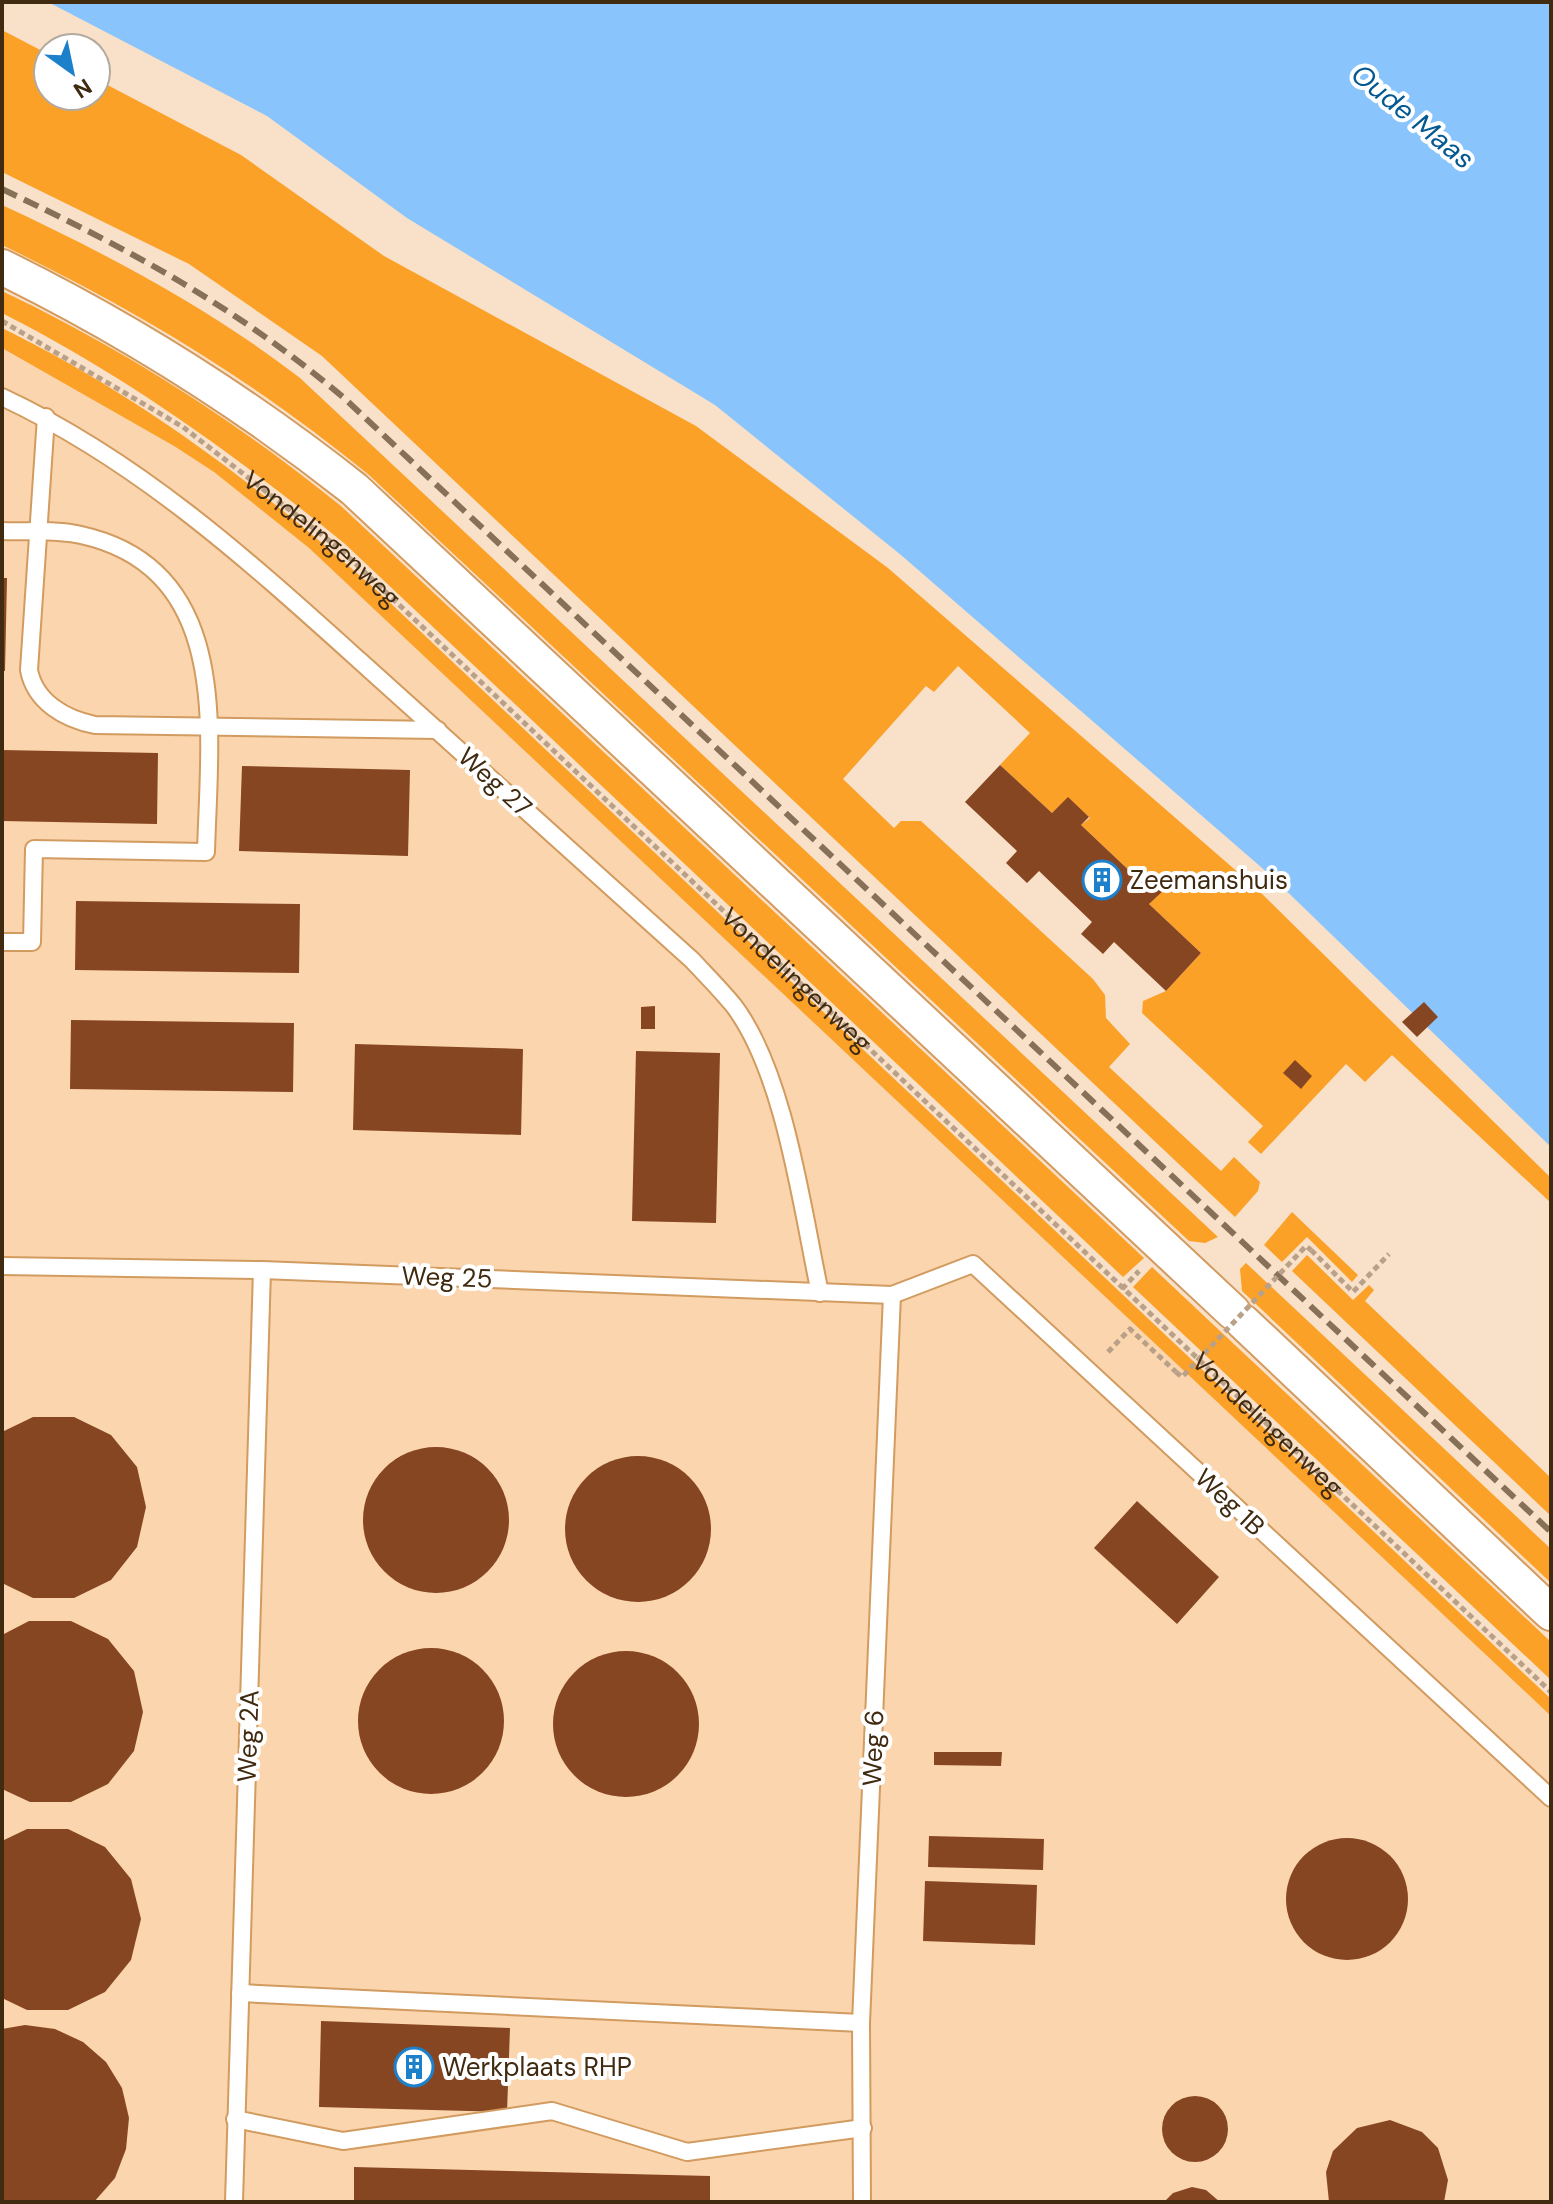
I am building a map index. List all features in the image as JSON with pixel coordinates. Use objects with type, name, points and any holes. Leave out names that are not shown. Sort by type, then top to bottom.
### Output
[{"type":"street","name":"Vondelingenweg","points":[[2,267],[186,367],[251,409],[354,489],[1551,1613]]},
{"type":"lane","name":"Weg 27","points":[[2,397],[46,417],[152,485],[252,563],[692,960],[734,1007],[759,1050],[774,1094],[820,1293]]},
{"type":"lane","points":[[46,417],[29,670],[32,685],[40,697],[64,715],[95,725],[438,730]]},
{"type":"lane","points":[[2,531],[79,534],[119,547],[152,570],[168,589],[194,632],[206,668],[209,727],[206,852],[34,849],[32,942],[2,942]]},
{"type":"lane","name":"Weg 1B","points":[[892,1295],[973,1264],[1551,1798]]},
{"type":"lane","name":"Weg 25","points":[[2,1266],[262,1270],[892,1295]]},
{"type":"lane","name":"Weg 2A","points":[[234,2202],[262,1270]]},
{"type":"lane","name":"Weg 6","points":[[862,2202],[861,2023],[892,1295]]},
{"type":"lane","points":[[240,1993],[861,2023]]},
{"type":"lane","points":[[235,2119],[343,2141],[552,2111],[687,2152],[863,2128]]},
{"type":"path","name":"Vondelingenweg","points":[[2,321],[183,427],[263,486],[348,556],[1551,1692]]},
{"type":"path","points":[[1116,1345],[1130,1329],[1182,1377],[1306,1246],[1353,1292],[1389,1254]]},
{"type":"shaded area","points":[[2,30],[32,46],[32,112],[112,112],[112,87],[241,155],[384,256],[696,426],[888,568],[1256,888],[1551,1178],[1551,1203],[1392,1055],[1365,1082],[1346,1064],[1261,1154],[1248,1142],[1263,1126],[1142,1013],[1143,1001],[1166,991],[1201,953],[1149,904],[1164,888],[1142,867],[1136,877],[1081,825],[1090,818],[1068,798],[1052,813],[1000,765],[1030,733],[958,666],[934,692],[926,686],[843,779],[894,828],[901,821],[921,821],[1093,979],[1105,995],[1106,1018],[1130,1044],[1109,1067],[1221,1171],[1234,1157],[1260,1182],[1258,1191],[1235,1217],[322,356],[189,264],[2,172]]},
{"type":"shaded area","points":[[2,205],[156,283],[229,328],[300,378],[1218,1237],[1205,1243],[1189,1241],[369,475],[282,408],[192,349],[100,295],[2,245]]},
{"type":"shaded area","points":[[2,291],[92,337],[178,388],[261,445],[341,506],[1144,1258],[1123,1277],[345,544],[180,419],[93,363],[2,313]]},
{"type":"shaded area","points":[[2,328],[105,384],[202,449],[295,520],[384,597],[1551,1699],[1551,1716],[309,548],[214,472],[2,348]]},
{"type":"shaded area","points":[[2,348],[214,472],[309,548],[1551,1716],[1551,2202],[2,2202]]},
{"type":"shaded area","points":[[1292,1212],[1358,1275],[1352,1282],[1307,1237],[1282,1262],[1264,1245]]},
{"type":"shaded area","points":[[1307,1255],[1353,1300],[1369,1285],[1374,1290],[1365,1301],[1551,1478],[1551,1516],[1292,1271]]},
{"type":"shaded area","points":[[1246,1263],[1551,1549],[1551,1583],[1242,1291],[1240,1269]]},
{"type":"shaded area","points":[[1152,1267],[1551,1642],[1551,1680],[1133,1287]]},
{"type":"water","name":"Oude Maas","points":[[48,2],[1551,2],[1551,1147],[1269,874],[901,555],[715,405],[407,218],[267,116],[112,35],[112,32],[106,32]]},
{"type":"building","points":[[2,578],[7,578],[5,671],[2,671]]},
{"type":"building","points":[[2,750],[158,753],[157,824],[2,821]]},
{"type":"building","name":"Zeemanshuis","points":[[1000,765],[1052,813],[1068,797],[1089,817],[1081,825],[1136,877],[1143,869],[1165,889],[1149,904],[1201,953],[1166,991],[1114,942],[1103,954],[1081,934],[1092,922],[1039,871],[1027,883],[1006,863],[1017,851],[965,802]]},
{"type":"building","points":[[242,766],[410,770],[408,856],[239,851]]},
{"type":"building","points":[[76,901],[300,904],[299,973],[75,970]]},
{"type":"building","points":[[1424,1002],[1438,1017],[1417,1037],[1402,1022]]},
{"type":"building","points":[[655,1006],[655,1029],[641,1029],[641,1007]]},
{"type":"building","points":[[71,1020],[294,1023],[293,1092],[70,1089]]},
{"type":"building","points":[[355,1044],[523,1049],[521,1135],[353,1130]]},
{"type":"building","points":[[636,1051],[720,1053],[716,1223],[632,1221]]},
{"type":"building","points":[[1295,1060],[1312,1076],[1301,1089],[1283,1073]]},
{"type":"building","points":[[33,1417],[74,1417],[111,1435],[137,1467],[146,1507],[137,1547],[111,1580],[74,1598],[33,1598],[2,1583],[2,1432]]},
{"type":"building","points":[[436,1447],[464,1452],[488,1468],[504,1492],[509,1520],[504,1548],[488,1572],[464,1588],[436,1593],[408,1588],[384,1572],[368,1548],[363,1520],[368,1492],[384,1468],[408,1452]]},
{"type":"building","points":[[638,1456],[666,1461],[690,1477],[706,1501],[711,1529],[706,1557],[690,1581],[666,1597],[638,1602],[610,1597],[586,1581],[570,1557],[565,1529],[570,1501],[586,1477],[610,1461]]},
{"type":"building","points":[[1137,1501],[1219,1577],[1177,1624],[1094,1548]]},
{"type":"building","points":[[29,1621],[71,1621],[108,1639],[134,1671],[143,1712],[134,1751],[108,1784],[71,1802],[30,1802],[2,1789],[2,1635]]},
{"type":"building","points":[[431,1648],[459,1653],[483,1669],[499,1693],[504,1721],[499,1749],[483,1773],[459,1789],[431,1794],[403,1789],[379,1773],[363,1749],[358,1721],[363,1693],[379,1669],[403,1653]]},
{"type":"building","points":[[626,1651],[654,1656],[678,1672],[694,1696],[699,1724],[694,1752],[678,1776],[654,1792],[626,1797],[598,1792],[574,1776],[558,1752],[553,1724],[558,1696],[574,1672],[598,1656]]},
{"type":"building","points":[[934,1752],[1002,1752],[1001,1766],[934,1765]]},
{"type":"building","points":[[27,1829],[68,1829],[105,1847],[131,1879],[141,1919],[131,1960],[105,1992],[68,2010],[27,2010],[2,1998],[2,1841]]},
{"type":"building","points":[[929,1836],[1044,1839],[1043,1870],[928,1867]]},
{"type":"building","points":[[1347,1838],[1370,1843],[1390,1856],[1403,1876],[1408,1899],[1403,1922],[1390,1942],[1370,1955],[1347,1960],[1324,1955],[1304,1942],[1291,1922],[1286,1899],[1291,1876],[1304,1856],[1324,1843]]},
{"type":"building","points":[[925,1881],[1037,1885],[1035,1945],[923,1941]]},
{"type":"building","name":"Werkplaats RHP","points":[[321,2021],[510,2028],[507,2112],[319,2107]]},
{"type":"building","points":[[25,2025],[55,2029],[83,2042],[106,2062],[122,2088],[129,2118],[126,2149],[115,2178],[94,2202],[2,2202],[2,2029]]},
{"type":"building","points":[[1195,2096],[1208,2099],[1218,2106],[1225,2116],[1228,2129],[1225,2142],[1218,2152],[1208,2159],[1195,2162],[1182,2159],[1172,2152],[1165,2142],[1162,2129],[1165,2116],[1172,2106],[1182,2099]]},
{"type":"building","points":[[1390,2120],[1422,2132],[1438,2148],[1448,2180],[1444,2202],[1329,2202],[1326,2172],[1333,2151],[1357,2128]]},
{"type":"building","points":[[354,2167],[710,2176],[710,2202],[354,2202]]},
{"type":"building","points":[[1192,2187],[1206,2190],[1220,2202],[1164,2202],[1173,2193]]},
{"type":"railway","points":[[2,189],[180,281],[261,334],[343,397],[1551,1532]]},
{"type":"place","name":"Zeemanshuis","points":[[1102,880]]},
{"type":"place","name":"Werkplaats RHP","points":[[414,2067]]}]
